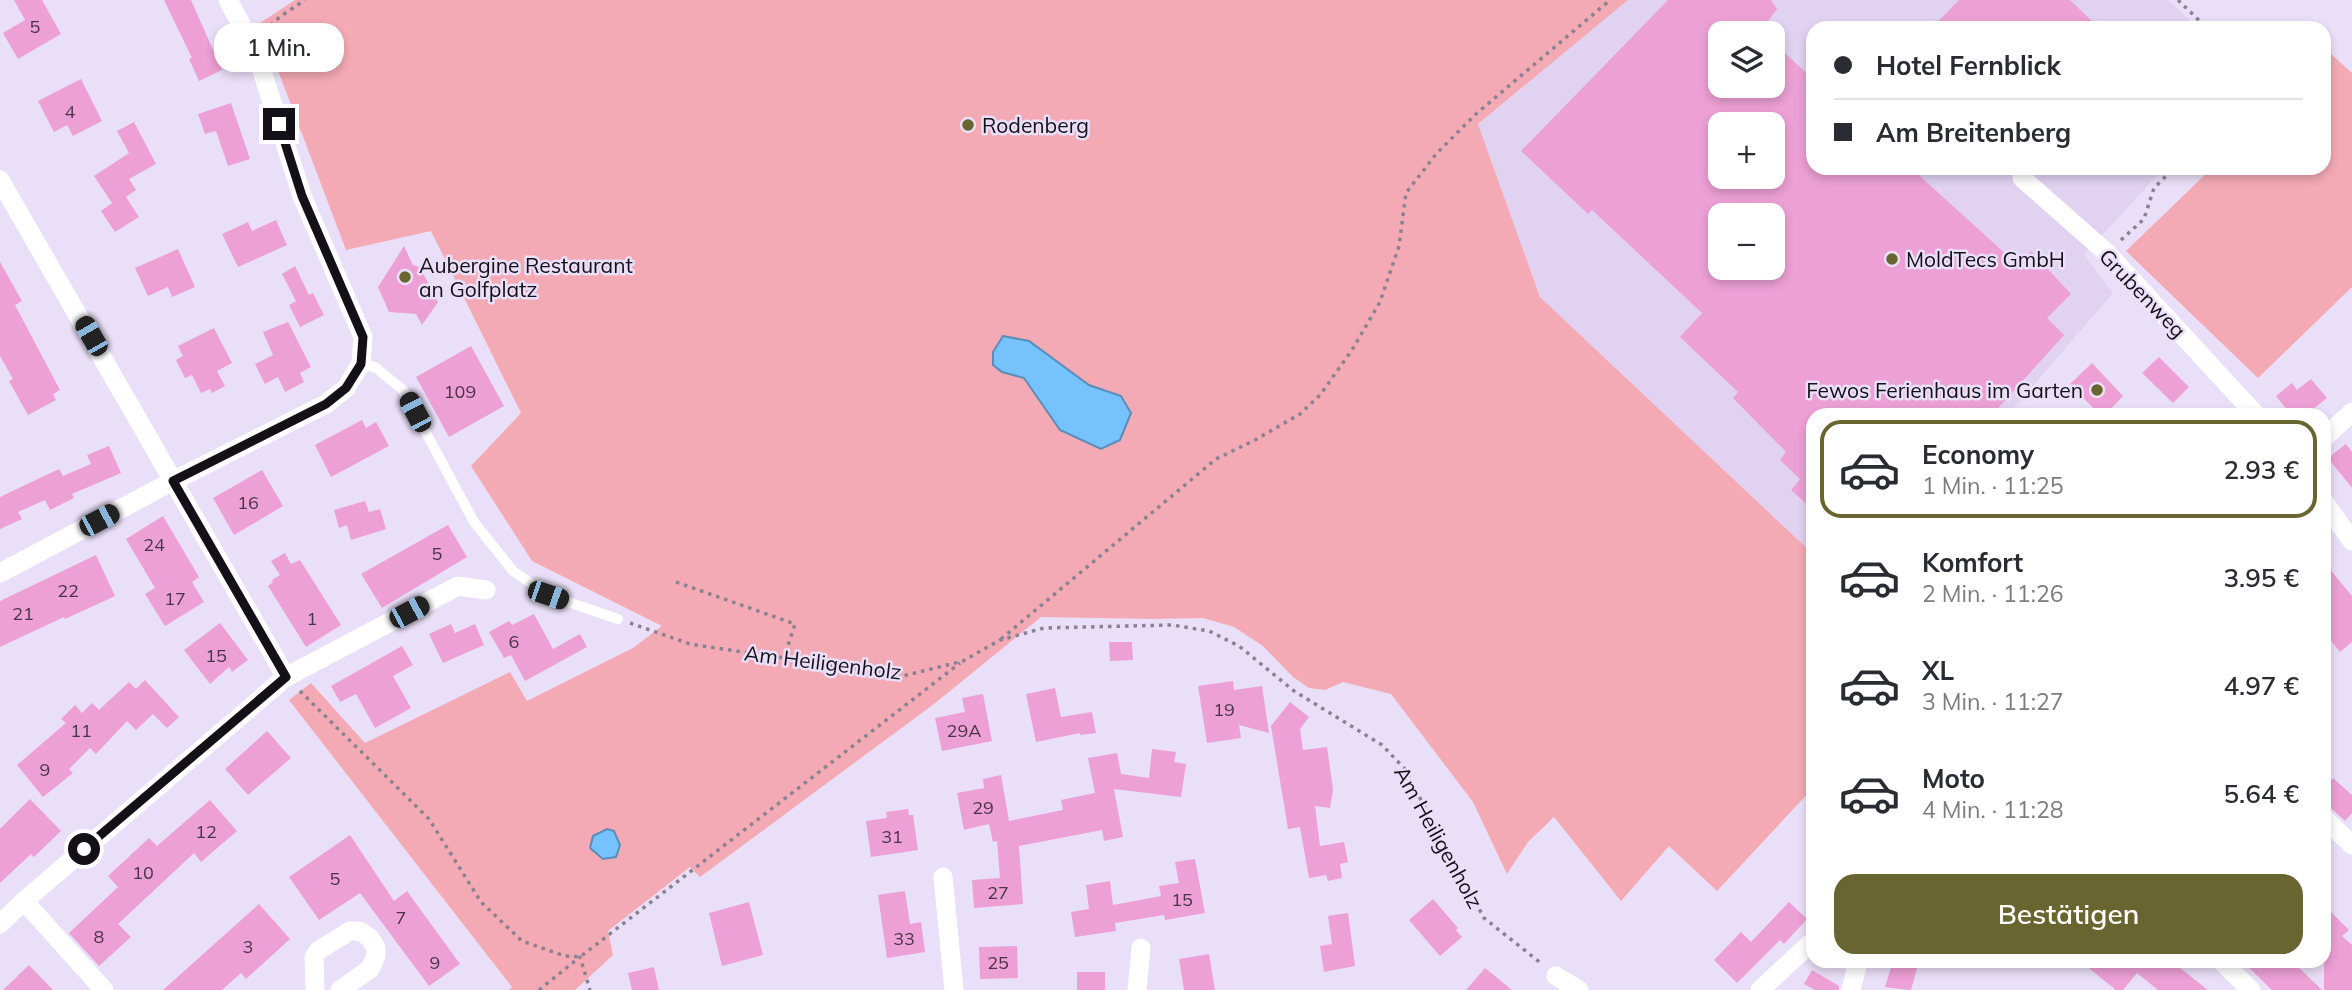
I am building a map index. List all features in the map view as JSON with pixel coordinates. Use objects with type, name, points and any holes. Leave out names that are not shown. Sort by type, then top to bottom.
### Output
[{"type":"street","points":[[0,573],[326,404],[346,388],[361,364],[363,337],[302,196],[256,52],[228,0]]},
{"type":"street","name":"Grubenweg","points":[[2022,177],[2107,253],[2250,408]]},
{"type":"street","points":[[0,180],[286,677]]},
{"type":"street","points":[[2331,432],[2352,412]]},
{"type":"street","points":[[2331,512],[2352,541]]},
{"type":"street","points":[[0,923],[286,677],[458,586],[486,590]]},
{"type":"street","points":[[2331,825],[2352,845]]},
{"type":"street","points":[[943,877],[954,990]]},
{"type":"street","points":[[23,901],[104,990]]},
{"type":"street","points":[[315,990],[314,957],[319,950],[350,931],[360,931],[370,938],[376,948],[376,957],[370,969],[340,990]]},
{"type":"street","points":[[1760,990],[1806,947]]},
{"type":"street","points":[[1137,990],[1141,948]]},
{"type":"street","points":[[1851,990],[1856,968]]},
{"type":"street","points":[[2228,968],[2251,990]]},
{"type":"street","points":[[1556,975],[1579,990]]},
{"type":"lane","points":[[361,364],[375,367],[403,390],[474,522],[513,571],[548,595],[618,619]]},
{"type":"path","points":[[261,34],[305,0]]},
{"type":"path","points":[[1000,640],[1216,459],[1300,414],[1320,395],[1352,350],[1380,302],[1399,246],[1406,193],[1436,154],[1476,114],[1610,0]]},
{"type":"path","points":[[2178,0],[2200,21]]},
{"type":"path","points":[[2107,253],[2144,219],[2154,188],[2167,175]]},
{"type":"path","points":[[676,582],[795,624],[784,658]]},
{"type":"path","name":"Am Heiligenholz","points":[[618,619],[690,644],[903,676],[963,661],[1000,640],[1044,628],[1172,625],[1209,631],[1238,646],[1294,691],[1382,746],[1404,768],[1484,918],[1556,975]]},
{"type":"path","points":[[539,990],[963,661]]},
{"type":"path","points":[[286,677],[429,819],[481,902],[522,941],[565,956],[580,957]]},
{"type":"path","points":[[580,957],[590,990]]},
{"type":"shaded area","points":[[295,0],[1628,0],[1478,124],[1540,297],[1806,547],[1806,796],[1717,891],[1669,846],[1621,901],[1554,817],[1528,842],[1507,874],[1473,802],[1391,694],[1343,682],[1325,690],[1309,688],[1293,677],[1263,646],[1234,627],[1203,618],[1041,617],[934,704],[700,877],[690,867],[608,931],[613,955],[575,990],[509,990],[512,987],[289,700],[311,683],[365,743],[510,672],[527,701],[633,648],[662,626],[532,561],[471,466],[521,413],[431,231],[346,250],[260,23]]},
{"type":"shaded area","name":"MoldTecs GmbH","points":[[1628,0],[2168,0],[2190,21],[1806,21],[1806,175],[2158,175],[2084,255],[2113,293],[2014,408],[1806,408],[1806,547],[1540,297],[1478,124]]},
{"type":"shaded area","points":[[2331,54],[2352,73],[2352,287],[2258,378],[2126,251],[2205,175],[2331,175]]},
{"type":"water","points":[[1003,336],[1029,341],[1089,385],[1121,396],[1131,413],[1120,440],[1101,449],[1060,430],[1024,378],[1002,372],[993,365],[993,352]]},
{"type":"water","points":[[607,829],[614,831],[620,845],[616,857],[603,859],[590,848],[593,836]]},
{"type":"building","points":[[14,0],[42,0],[61,34],[18,59],[3,33],[25,20]]},
{"type":"building","points":[[164,0],[191,0],[222,70],[199,81],[189,59],[192,58]]},
{"type":"building","name":"MoldTecs GmbH","points":[[1668,0],[1771,0],[1777,9],[1768,21],[1708,21],[1708,98],[1785,98],[1785,53],[1806,73],[1806,175],[1919,175],[2019,266],[2031,251],[2071,294],[2047,318],[2064,335],[1998,408],[1806,408],[1806,504],[1791,490],[1800,479],[1780,460],[1786,452],[1733,398],[1738,392],[1680,337],[1702,313],[1592,210],[1588,214],[1521,151]]},
{"type":"building","points":[[1959,0],[2070,0],[2092,21],[1939,21]]},
{"type":"building","points":[[81,79],[102,121],[73,136],[67,125],[54,132],[38,101]]},
{"type":"building","points":[[231,103],[250,159],[228,166],[216,131],[205,134],[198,114]]},
{"type":"building","points":[[134,122],[156,164],[129,179],[136,190],[126,197],[139,217],[115,232],[101,211],[112,203],[94,176],[129,153],[117,131]]},
{"type":"building","points":[[276,220],[287,245],[238,267],[222,234],[248,222],[252,231]]},
{"type":"building","name":"Aubergine Restaurant an Golfplatz","points":[[404,246],[413,265],[420,267],[438,302],[422,325],[416,314],[389,312],[378,287]]},
{"type":"building","points":[[178,249],[195,287],[172,297],[168,287],[148,296],[135,268]]},
{"type":"building","points":[[0,262],[22,301],[15,305],[60,390],[53,394],[56,400],[28,415],[9,381],[13,379],[0,356]]},
{"type":"building","points":[[295,266],[309,295],[313,293],[324,315],[300,327],[289,305],[296,301],[282,274]]},
{"type":"building","points":[[288,322],[311,367],[300,373],[304,382],[285,392],[278,377],[265,384],[255,364],[273,355],[263,332]]},
{"type":"building","points":[[214,328],[232,363],[217,371],[225,386],[212,393],[210,389],[201,393],[192,375],[185,378],[176,360],[183,356],[178,346]]},
{"type":"building","points":[[471,346],[504,406],[449,437],[416,377]]},
{"type":"building","points":[[2159,357],[2189,387],[2173,403],[2142,373]]},
{"type":"building","name":"Fewos Ferienhaus im Garten","points":[[2092,363],[2123,396],[2112,408],[2093,408],[2070,384]]},
{"type":"building","points":[[2311,379],[2327,398],[2315,408],[2285,408],[2276,396],[2292,383],[2297,390]]},
{"type":"building","points":[[362,420],[366,428],[376,422],[389,446],[331,477],[315,445]]},
{"type":"building","points":[[2346,444],[2352,452],[2352,488],[2331,462],[2331,456]]},
{"type":"building","points":[[109,446],[121,473],[72,494],[74,498],[50,510],[45,500],[18,512],[22,519],[0,529],[0,497],[59,469],[63,476],[91,464],[87,455]]},
{"type":"building","points":[[262,470],[283,506],[234,535],[213,498]]},
{"type":"building","points":[[365,501],[369,512],[380,509],[386,529],[351,540],[347,525],[339,528],[334,510]]},
{"type":"building","points":[[163,516],[199,577],[192,582],[204,602],[165,626],[145,594],[155,588],[126,539]]},
{"type":"building","points":[[448,525],[467,557],[382,608],[361,574]]},
{"type":"building","points":[[285,553],[291,564],[300,560],[341,625],[306,647],[268,586],[280,575],[271,561]]},
{"type":"building","points":[[96,555],[115,596],[0,647],[0,601]]},
{"type":"building","points":[[2331,570],[2352,596],[2352,642],[2340,652],[2331,641]]},
{"type":"building","points":[[534,614],[553,649],[580,634],[587,647],[525,681],[511,655],[504,658],[489,632],[509,621],[512,625]]},
{"type":"building","points":[[220,623],[248,660],[232,672],[229,667],[210,684],[184,650]]},
{"type":"building","points":[[451,624],[455,633],[475,624],[484,645],[443,663],[429,634]]},
{"type":"building","points":[[1109,642],[1132,642],[1133,660],[1110,661]]},
{"type":"building","points":[[402,646],[413,665],[393,676],[411,708],[375,728],[356,694],[340,702],[331,686]]},
{"type":"building","points":[[145,680],[179,717],[167,728],[153,714],[136,730],[127,721],[96,754],[90,748],[69,769],[73,773],[43,797],[17,765],[66,723],[61,719],[75,705],[82,713],[92,703],[99,710],[129,682],[136,689]]},
{"type":"building","points":[[1233,681],[1234,690],[1262,686],[1269,733],[1239,725],[1241,738],[1207,743],[1198,686]]},
{"type":"building","points":[[1055,688],[1061,717],[1092,712],[1096,733],[1080,733],[1036,742],[1026,694]]},
{"type":"building","points":[[983,694],[992,741],[942,751],[935,718],[965,712],[962,698]]},
{"type":"building","points":[[1290,702],[1309,717],[1300,729],[1303,750],[1327,747],[1333,789],[1330,808],[1315,806],[1320,846],[1344,842],[1348,862],[1340,864],[1342,878],[1328,881],[1326,875],[1309,878],[1300,827],[1288,829],[1271,726]]},
{"type":"building","points":[[267,731],[291,758],[248,795],[225,769]]},
{"type":"building","points":[[1152,749],[1176,752],[1174,762],[1186,764],[1181,797],[1114,789],[1123,837],[1104,841],[1102,830],[1019,846],[1023,904],[974,908],[972,880],[1000,878],[997,841],[993,842],[989,824],[964,830],[957,793],[984,788],[983,779],[1001,775],[1009,821],[1063,810],[1061,800],[1095,793],[1088,758],[1117,753],[1121,774],[1149,778]]},
{"type":"building","points":[[2333,778],[2352,795],[2352,813],[2345,821],[2331,809]]},
{"type":"building","points":[[30,799],[61,831],[34,857],[31,854],[0,883],[0,829]]},
{"type":"building","points":[[210,800],[237,831],[201,862],[194,853],[118,924],[131,937],[99,966],[69,933],[118,887],[108,876],[149,838],[157,846]]},
{"type":"building","points":[[908,809],[909,815],[913,815],[918,850],[871,857],[866,821],[887,818],[886,812]]},
{"type":"building","points":[[350,835],[394,901],[407,891],[460,964],[429,986],[360,893],[319,920],[289,877]]},
{"type":"building","points":[[1195,859],[1205,913],[1165,920],[1164,915],[1115,923],[1116,931],[1075,937],[1071,912],[1089,909],[1086,885],[1110,881],[1113,905],[1161,896],[1159,886],[1179,883],[1175,862]]},
{"type":"building","points":[[905,891],[910,924],[921,922],[925,952],[887,958],[878,895]]},
{"type":"building","points":[[1433,899],[1458,928],[1456,930],[1462,937],[1440,956],[1409,920]]},
{"type":"building","points":[[749,902],[763,955],[722,966],[709,913]]},
{"type":"building","points":[[1789,902],[1806,918],[1784,944],[1780,940],[1737,983],[1714,960],[1741,932],[1751,942]]},
{"type":"building","points":[[259,904],[290,939],[246,979],[241,973],[222,990],[163,990]]},
{"type":"building","points":[[2331,912],[2349,930],[2342,936],[2352,945],[2352,990],[2324,990],[2324,968],[2331,968]]},
{"type":"building","points":[[1348,913],[1355,966],[1324,972],[1320,946],[1332,944],[1328,916]]},
{"type":"building","points":[[1017,946],[1018,978],[980,979],[979,947]]},
{"type":"building","points":[[1209,954],[1215,990],[1184,990],[1179,959]]},
{"type":"building","points":[[29,965],[53,990],[3,990]]},
{"type":"building","points":[[654,967],[659,990],[632,990],[628,973]]},
{"type":"building","points":[[1485,968],[1512,990],[1466,990]]},
{"type":"building","points":[[1891,968],[1917,968],[1911,990],[1885,987]]},
{"type":"building","points":[[2089,968],[2180,968],[2208,990],[2158,990],[2137,973],[2123,990],[2116,990]]},
{"type":"building","points":[[2249,968],[2299,968],[2322,990],[2272,990]]},
{"type":"building","points":[[1812,970],[1839,986],[1839,990],[1815,990],[1804,984]]},
{"type":"building","points":[[1077,972],[1105,972],[1105,990],[1077,990]]},
{"type":"place","name":"Rodenberg","points":[[968,125]]},
{"type":"place","name":"MoldTecs GmbH","points":[[1892,259]]},
{"type":"place","name":"Aubergine Restaurant an Golfplatz","points":[[405,277]]},
{"type":"place","name":"Fewos Ferienhaus im Garten","points":[[2097,390]]},
{"type":"route","points":[[84,849],[286,677],[173,481],[326,404],[346,388],[361,364],[363,337],[302,196],[279,124]]}]
